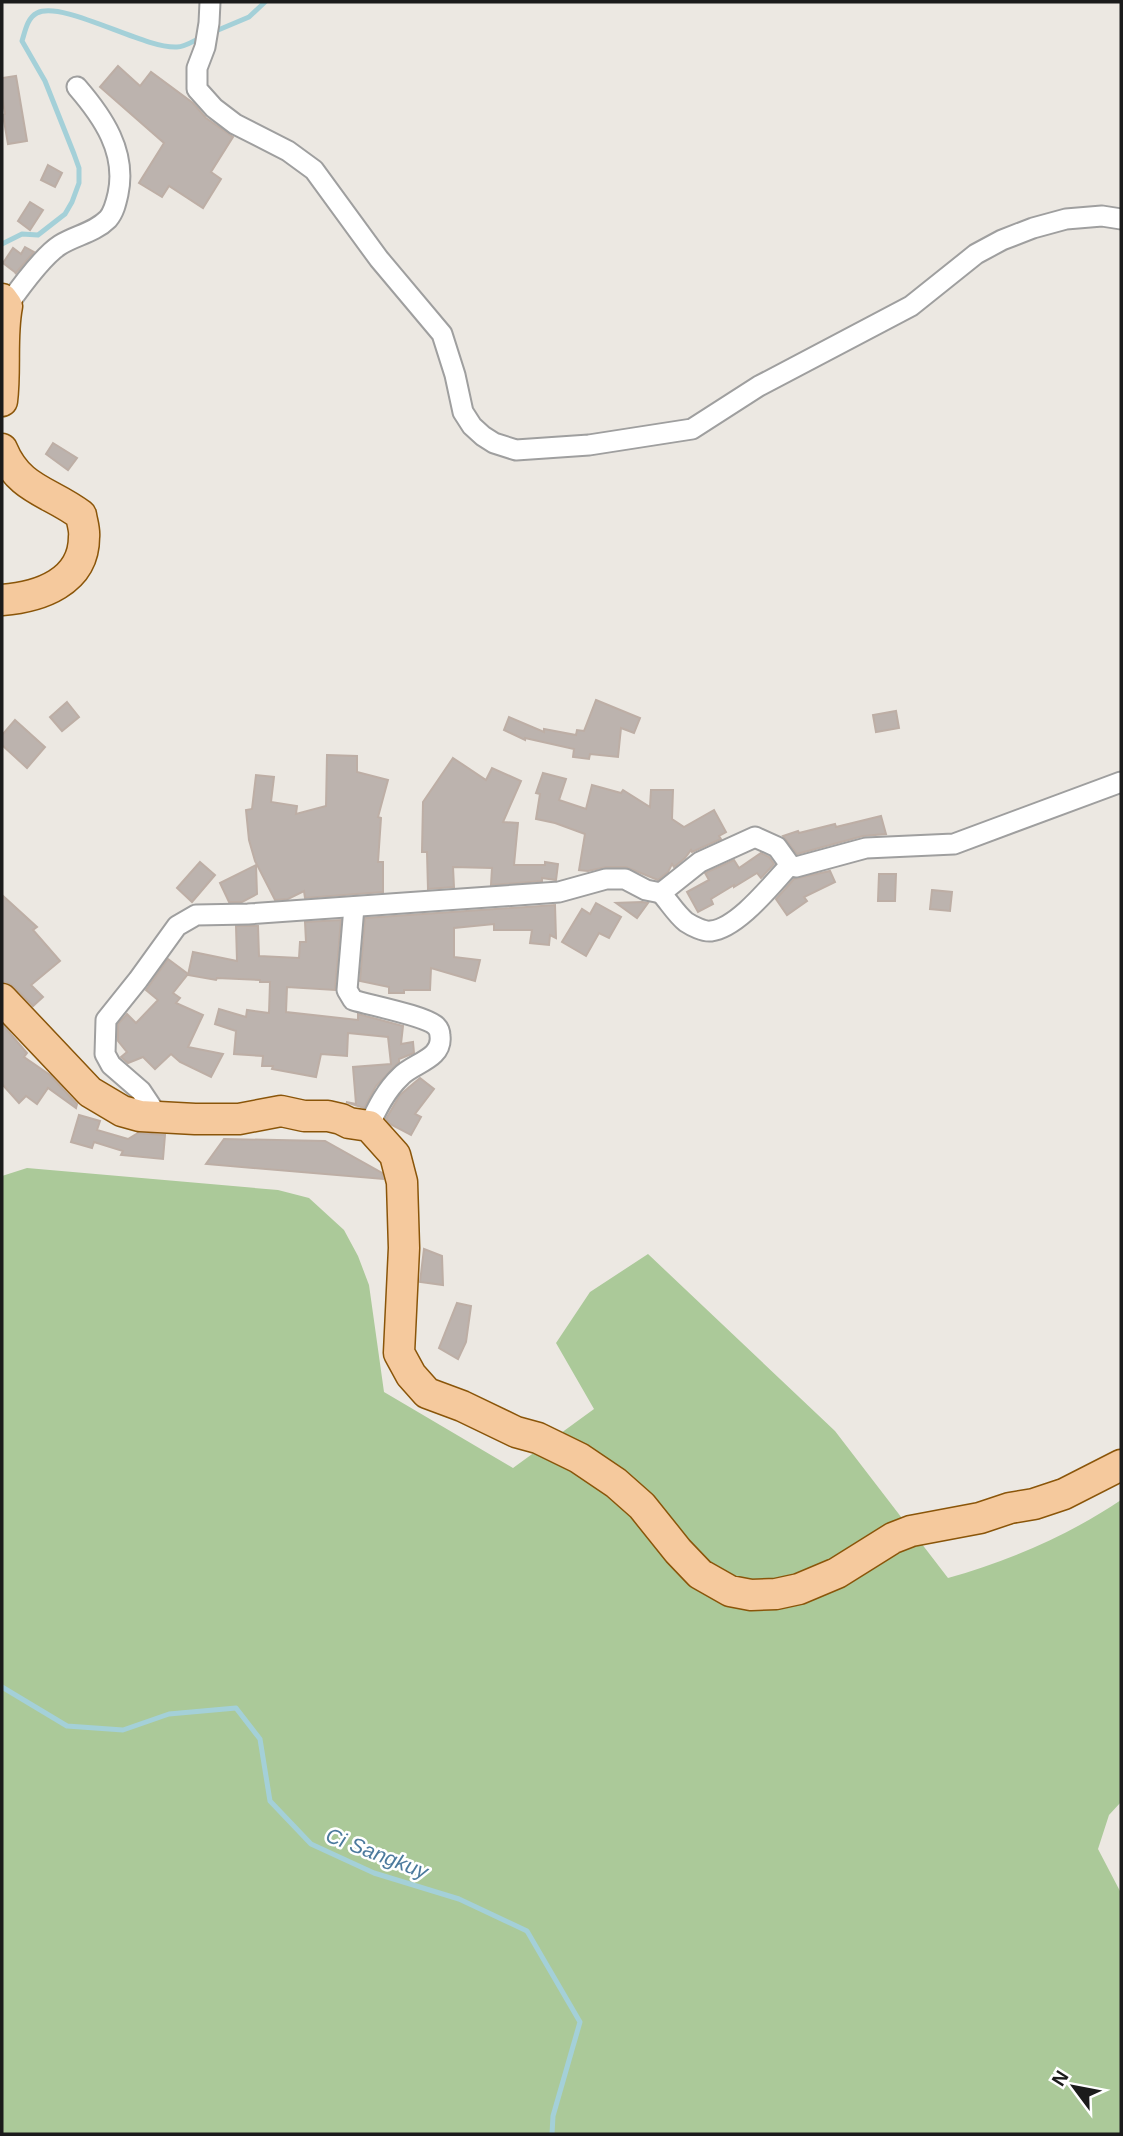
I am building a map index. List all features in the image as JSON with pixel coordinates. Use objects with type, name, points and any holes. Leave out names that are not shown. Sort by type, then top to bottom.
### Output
[{"type":"main road","points":[[2,401],[5,378],[4,302]]},
{"type":"main road","points":[[2,449],[17,475],[80,515],[85,536],[82,557],[58,586],[33,595],[2,600]]},
{"type":"main road","points":[[2,999],[90,1092],[122,1111],[159,1118],[239,1119],[281,1111],[304,1116],[328,1116],[369,1126],[395,1155],[402,1182],[404,1248],[399,1353],[411,1375],[427,1393],[462,1406],[516,1432],[538,1438],[579,1458],[616,1483],[642,1506],[700,1574],[730,1591],[751,1595],[776,1594],[799,1589],[837,1573],[893,1538],[911,1531],[1034,1504],[1086,1484],[1121,1465]]},
{"type":"street","points":[[210,2],[205,47],[197,68],[197,89],[214,108],[235,124],[288,150],[314,170],[379,259],[442,334],[463,412],[483,436],[504,447],[527,450],[589,445],[692,429],[759,386],[911,306],[976,254],[1002,240],[1066,219],[1102,216],[1121,219]]},
{"type":"street","points":[[4,302],[60,245],[101,225],[110,217],[116,205],[121,172],[111,134],[91,101],[77,87]]},
{"type":"street","points":[[661,893],[700,862],[755,837],[777,847],[790,865],[801,867],[866,848],[954,845],[1121,782]]},
{"type":"street","points":[[159,1118],[141,1091],[111,1065],[105,1054],[105,1026],[111,1013],[177,926],[196,915],[248,914],[559,892],[606,879],[625,879],[646,890],[661,893],[685,921],[711,932],[730,924],[752,906],[790,865]]},
{"type":"street","points":[[354,907],[347,990],[353,1000],[433,1024],[439,1031],[441,1044],[427,1059],[402,1074],[379,1104],[369,1126]]},
{"type":"green space","points":[[27,1168],[278,1190],[309,1198],[344,1230],[358,1256],[369,1285],[384,1392],[513,1468],[594,1409],[556,1343],[590,1292],[648,1254],[835,1431],[948,1578],[1038,1546],[1121,1500],[1121,1802],[1109,1815],[1098,1849],[1121,1893],[1121,2134],[2,2134],[2,1176]]},
{"type":"building","points":[[118,66],[140,86],[151,72],[233,137],[211,172],[221,179],[203,208],[169,186],[162,197],[139,183],[164,143],[100,87]]},
{"type":"building","points":[[16,76],[27,141],[8,144],[3,115],[2,78]]},
{"type":"building","points":[[48,165],[62,173],[55,187],[41,180]]},
{"type":"building","points":[[30,202],[43,210],[30,230],[18,221]]},
{"type":"building","points":[[25,247],[34,252],[16,273],[3,263],[13,248],[21,254]]},
{"type":"building","points":[[53,443],[77,458],[68,470],[46,454]]},
{"type":"building","points":[[596,700],[640,718],[634,733],[621,728],[618,757],[590,754],[589,759],[573,757],[574,749],[525,740],[504,730],[509,717],[544,732],[544,729],[576,735],[577,730],[584,731]]},
{"type":"building","points":[[67,702],[79,717],[62,731],[50,717]]},
{"type":"building","points":[[896,711],[899,728],[876,732],[873,715]]},
{"type":"building","points":[[15,720],[45,747],[27,768],[2,745],[2,735]]},
{"type":"building","points":[[327,755],[357,756],[357,772],[388,780],[378,817],[381,818],[378,862],[383,862],[383,892],[305,898],[304,891],[288,899],[275,900],[255,861],[249,840],[246,810],[252,809],[256,775],[274,777],[271,802],[297,806],[296,814],[326,806]]},
{"type":"building","points":[[453,758],[486,780],[492,768],[521,781],[503,822],[518,823],[514,865],[545,865],[545,862],[558,864],[556,880],[542,878],[542,881],[491,885],[492,868],[453,867],[454,887],[428,889],[427,852],[422,852],[423,802]]},
{"type":"building","points":[[543,773],[566,779],[559,800],[586,809],[592,785],[621,793],[623,790],[650,807],[651,790],[673,790],[672,819],[684,827],[714,810],[726,832],[719,836],[721,839],[692,852],[691,850],[674,867],[672,864],[668,872],[658,880],[626,867],[579,870],[585,834],[536,819],[540,794],[536,793]]},
{"type":"building","points":[[881,816],[886,834],[863,836],[797,854],[783,836],[798,831],[799,833],[835,824],[836,827]]},
{"type":"building","points":[[761,853],[769,857],[774,864],[761,878],[757,873],[734,885],[711,899],[713,904],[698,912],[687,892],[709,880],[705,873],[734,860],[739,868]]},
{"type":"building","points":[[200,862],[215,875],[192,902],[177,888]]},
{"type":"building","points":[[256,865],[257,894],[242,902],[229,902],[220,883]]},
{"type":"building","points":[[830,871],[835,882],[804,897],[807,901],[787,915],[776,899],[794,879]]},
{"type":"building","points":[[879,874],[896,874],[895,901],[878,901]]},
{"type":"building","points":[[932,890],[952,892],[950,911],[930,909]]},
{"type":"building","points":[[2,895],[37,927],[33,930],[60,961],[31,985],[43,997],[33,1006],[14,987],[2,982]]},
{"type":"building","points":[[596,903],[621,917],[609,938],[599,933],[586,956],[562,942],[582,909],[590,914]]},
{"type":"building","points":[[616,903],[648,903],[637,918]]},
{"type":"building","points":[[555,905],[556,938],[550,935],[549,945],[530,943],[532,930],[494,930],[494,924],[454,928],[454,957],[480,960],[475,981],[431,968],[430,990],[389,993],[389,987],[360,981],[365,918]]},
{"type":"building","points":[[341,920],[335,990],[287,987],[286,1012],[358,1020],[358,1014],[403,1026],[401,1044],[413,1042],[414,1053],[399,1059],[376,1086],[364,1108],[346,1102],[356,1104],[353,1067],[391,1064],[388,1037],[348,1033],[347,1056],[321,1054],[316,1077],[272,1069],[273,1066],[262,1066],[263,1056],[234,1054],[236,1031],[215,1024],[219,1009],[246,1017],[247,1010],[269,1013],[270,982],[216,980],[188,975],[193,952],[237,961],[236,926],[258,926],[259,956],[299,958],[300,942],[306,942],[305,922]]},
{"type":"building","points":[[168,959],[188,974],[173,993],[180,998],[176,1003],[203,1015],[188,1047],[223,1054],[211,1077],[180,1062],[171,1054],[155,1069],[143,1057],[128,1063],[121,1057],[127,1052],[118,1041],[118,1024],[127,1014],[136,1023],[158,1000],[146,990]]},
{"type":"building","points":[[2,1024],[27,1053],[24,1057],[50,1075],[77,1104],[76,1108],[48,1088],[37,1104],[26,1096],[19,1103],[2,1084]]},
{"type":"building","points":[[420,1078],[434,1089],[415,1114],[421,1117],[411,1135],[386,1119],[400,1095]]},
{"type":"building","points":[[79,1115],[100,1121],[97,1130],[128,1139],[138,1133],[165,1135],[163,1159],[121,1155],[123,1151],[94,1142],[92,1148],[71,1142]]},
{"type":"building","points":[[224,1139],[325,1141],[382,1173],[383,1179],[206,1164]]},
{"type":"building","points":[[424,1249],[442,1256],[443,1285],[420,1282]]},
{"type":"building","points":[[457,1303],[471,1306],[466,1342],[458,1359],[439,1348]]},
{"type":"waterway","points":[[211,33],[249,17],[265,2]]},
{"type":"waterway","points":[[2,244],[22,234],[38,235],[65,214],[79,183],[79,168],[45,81],[22,41],[31,18],[37,13],[49,11],[65,13],[163,46],[180,47],[202,37]]},
{"type":"waterway","name":"Ci Sangkuy","points":[[2,1687],[67,1726],[123,1730],[169,1714],[236,1708],[260,1739],[270,1801],[311,1844],[374,1873],[459,1899],[527,1931],[580,2022],[553,2116],[552,2134]]}]
